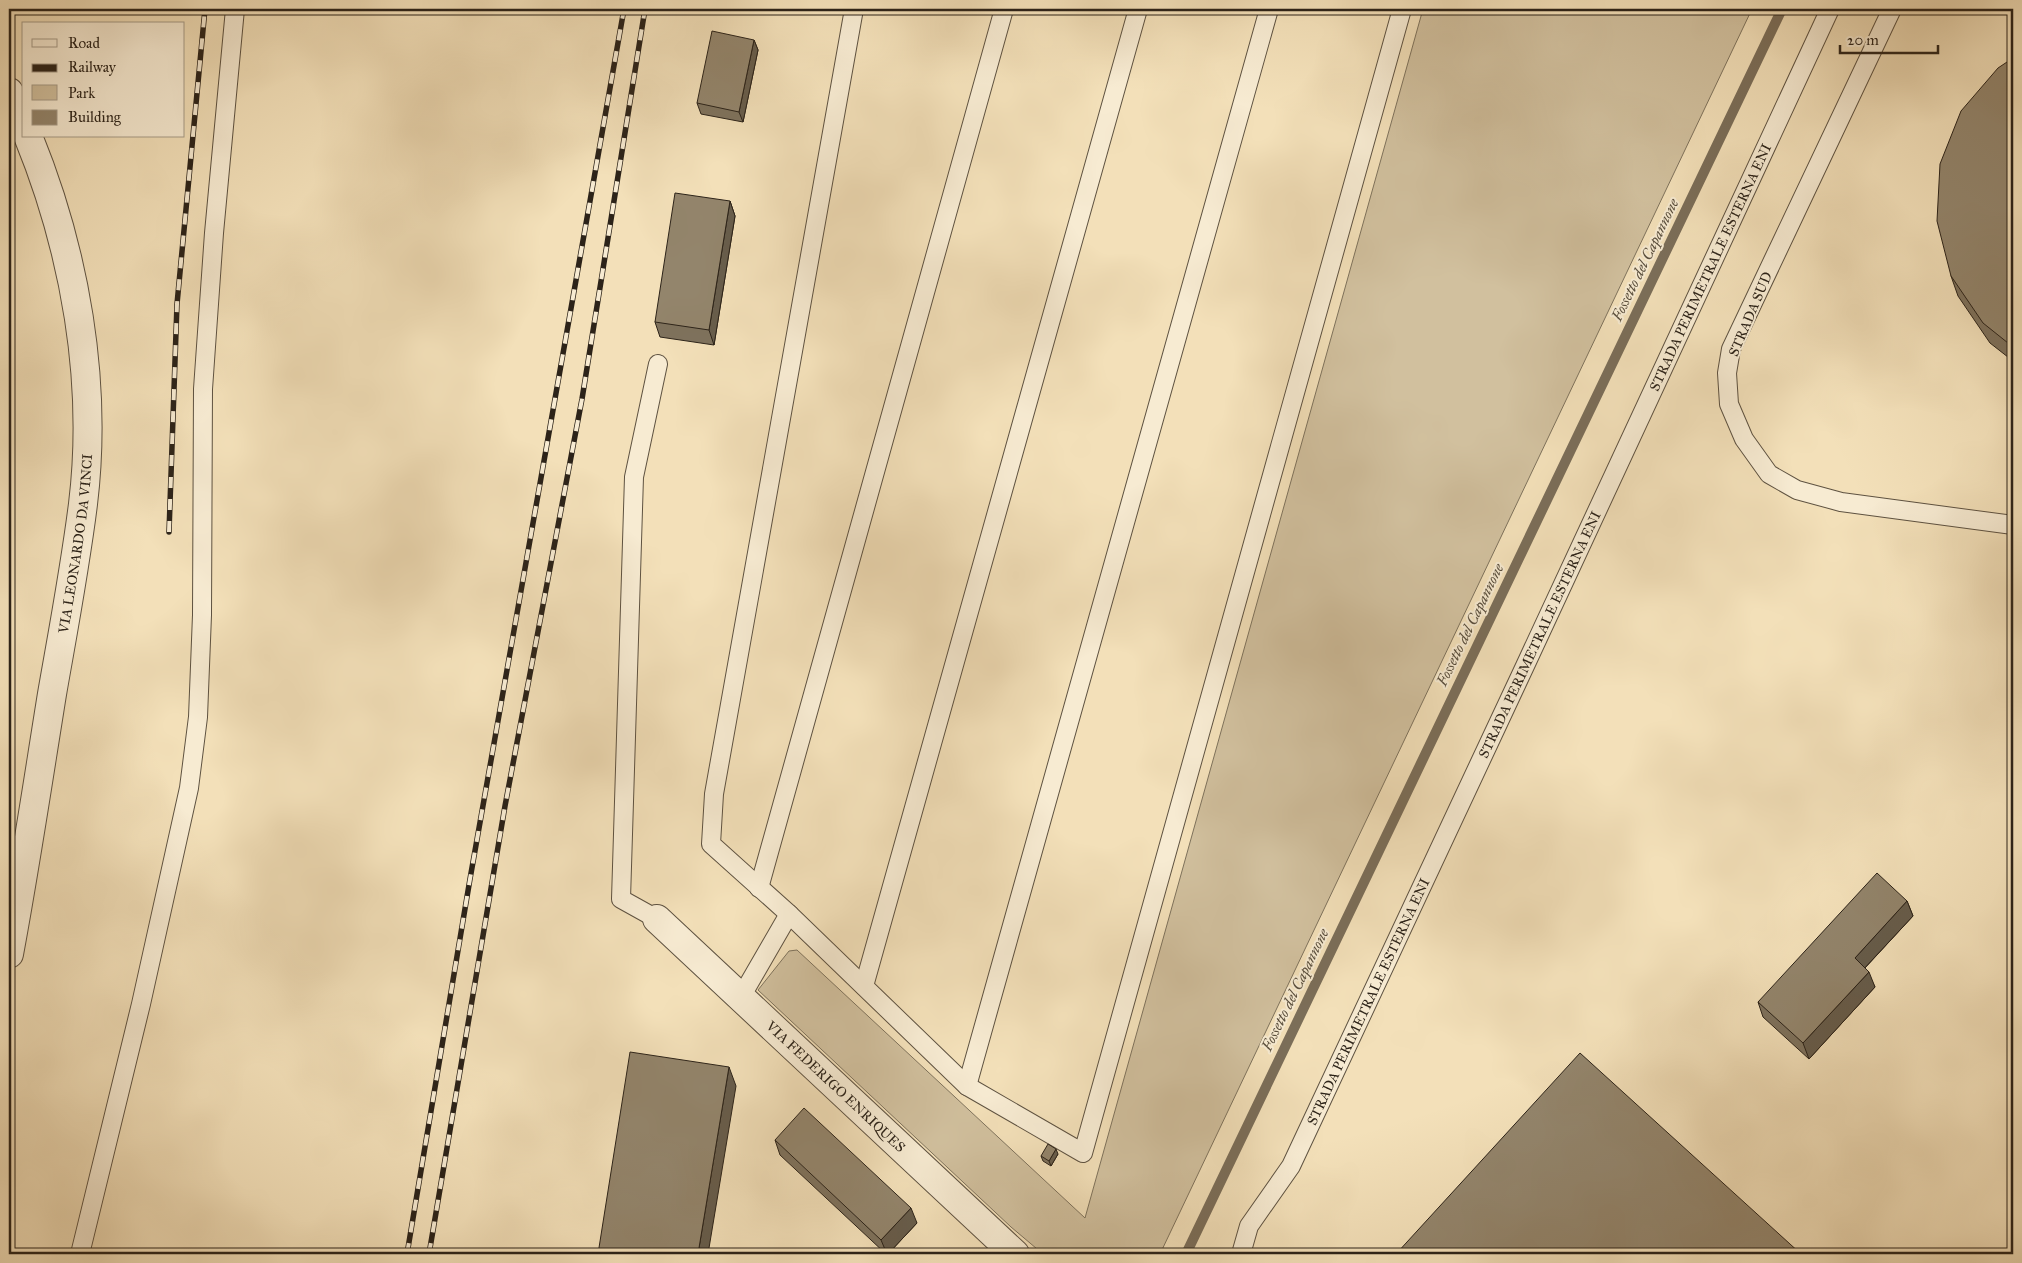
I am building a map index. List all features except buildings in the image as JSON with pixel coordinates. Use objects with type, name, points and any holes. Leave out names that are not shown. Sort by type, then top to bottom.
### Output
[{"type":"street","points":[[9,92],[22,121]]},
{"type":"street","name":"VIA LEONARDO DA VINCI","points":[[9,954],[83,503],[87,426],[86,384],[80,326],[68,262],[46,182],[29,138]]},
{"type":"street","name":"VIA FEDERIGO ENRIQUES","points":[[657,919],[1016,1254]]},
{"type":"lane","points":[[80,1254],[144,996],[189,788],[198,717],[202,615],[203,389],[214,232],[235,9]]},
{"type":"lane","points":[[854,9],[714,794],[712,844],[789,914],[968,1086],[1083,1153],[1402,9]]},
{"type":"lane","points":[[759,888],[1004,9]]},
{"type":"lane","points":[[864,986],[1138,9]]},
{"type":"lane","points":[[968,1086],[1269,9]]},
{"type":"lane","name":"STRADA PERIMETRALE ESTERNA ENI","points":[[1241,1254],[1249,1226],[1291,1166],[1526,666],[1830,9]]},
{"type":"lane","name":"STRADA SUD","points":[[1892,9],[1731,349],[1727,373],[1729,404],[1744,439],[1769,474],[1797,490],[1841,502],[2013,525]]},
{"type":"lane","points":[[657,919],[621,899],[634,478],[658,364]]},
{"type":"lane","points":[[741,997],[789,914]]},
{"type":"green space","points":[[1423,9],[1752,9],[1160,1254],[1043,1254],[1011,1227],[758,990],[789,951],[797,950],[1085,1218]]},
{"type":"waterway","name":"Fossetto del Capannone","points":[[1186,1254],[1782,9]]},
{"type":"railway","points":[[169,532],[177,304],[205,9]]},
{"type":"railway","points":[[407,1254],[470,879],[624,9]]},
{"type":"railway","points":[[429,1254],[505,806],[582,399],[645,9]]}]
